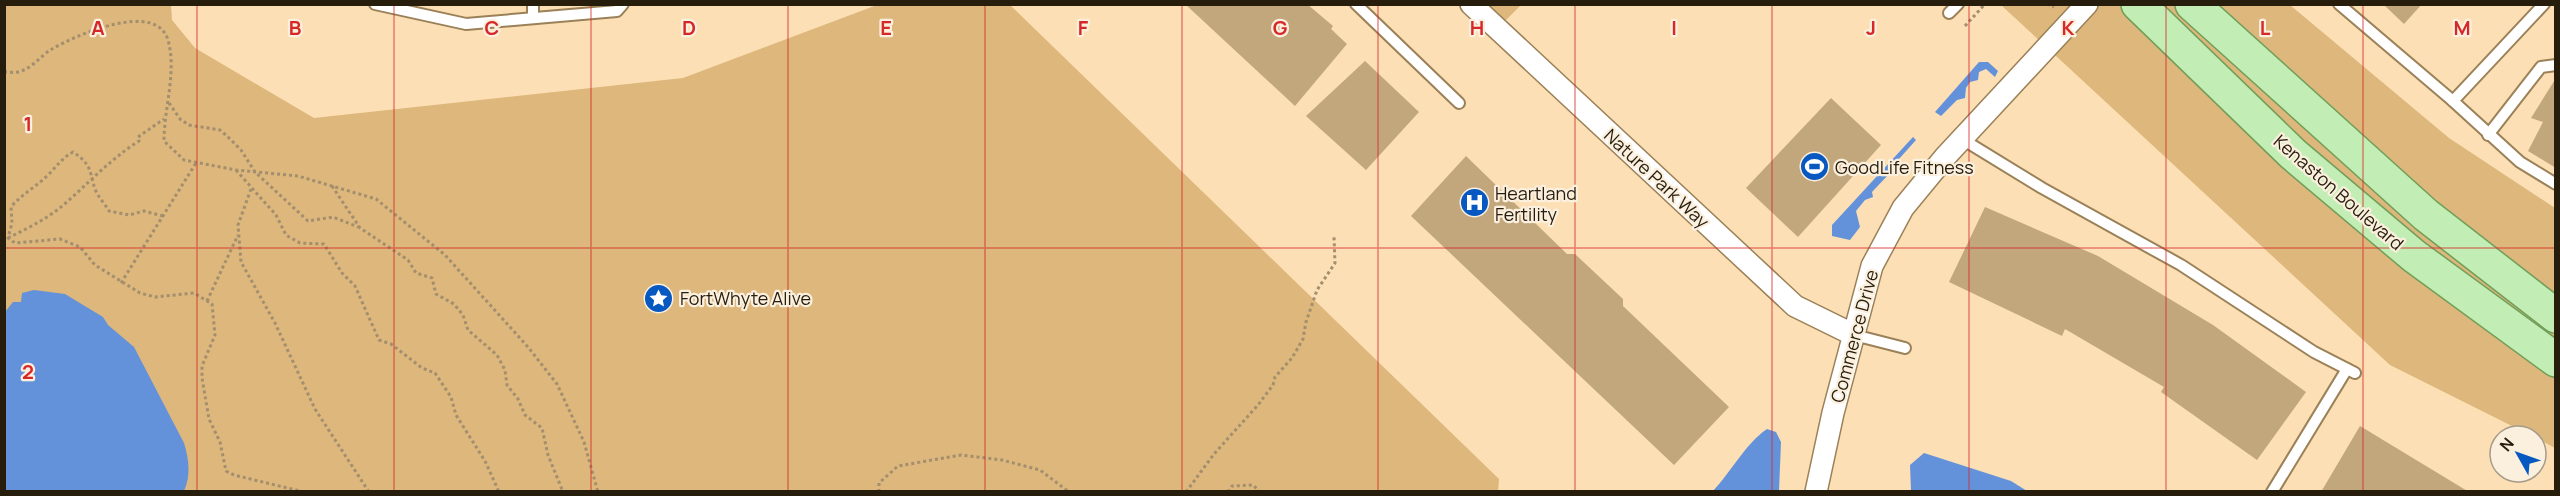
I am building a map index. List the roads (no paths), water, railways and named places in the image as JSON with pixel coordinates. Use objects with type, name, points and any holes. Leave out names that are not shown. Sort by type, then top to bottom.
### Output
[{"type":"main road","name":"Kenaston Boulevard","points":[[2138,4],[2293,154],[2327,183],[2414,256],[2556,360]]},
{"type":"main road","points":[[2192,4],[2426,215],[2556,316]]},
{"type":"street","name":"Nature Park Way","points":[[1471,4],[1795,306],[1854,334]]},
{"type":"street","name":"Commerce Drive","points":[[1816,492],[1833,413],[1872,266],[1903,208],[1962,139],[2087,4]]},
{"type":"lane","points":[[532,4],[533,18]]},
{"type":"lane","points":[[379,5],[466,24],[617,11],[623,4]]},
{"type":"lane","points":[[1356,4],[1459,103]]},
{"type":"lane","points":[[1949,14],[1958,4]]},
{"type":"lane","points":[[2339,4],[2453,101],[2520,162],[2556,184]]},
{"type":"lane","points":[[2453,101],[2544,4]]},
{"type":"lane","points":[[2488,135],[2541,67],[2556,65]]},
{"type":"lane","points":[[1962,139],[2042,188],[2181,265],[2314,351],[2351,371],[2272,492]]},
{"type":"lane","points":[[1854,334],[1905,348]]},
{"type":"water","points":[[1979,62],[1988,62],[1998,71],[1995,77],[1986,69],[1979,72],[1978,80],[1970,82],[1966,88],[1965,98],[1957,100],[1941,116],[1935,112]]},
{"type":"water","points":[[1913,137],[1916,140],[1872,192],[1873,197],[1865,200],[1856,211],[1860,227],[1850,240],[1832,236],[1832,225]]},
{"type":"water","points":[[34,290],[65,294],[103,317],[108,325],[134,347],[184,443],[188,479],[184,491],[5,491],[5,312],[13,302],[21,302],[22,293]]},
{"type":"water","points":[[1767,429],[1776,432],[1781,442],[1779,491],[1713,491],[1745,450]]},
{"type":"water","points":[[1924,453],[2011,481],[2027,491],[1911,491],[1910,465]]},
{"type":"place","name":"GoodLife Fitness","points":[[1814,167]]},
{"type":"place","name":"Heartland Fertility","points":[[1474,203]]},
{"type":"place","name":"FortWhyte Alive","points":[[659,298]]}]
